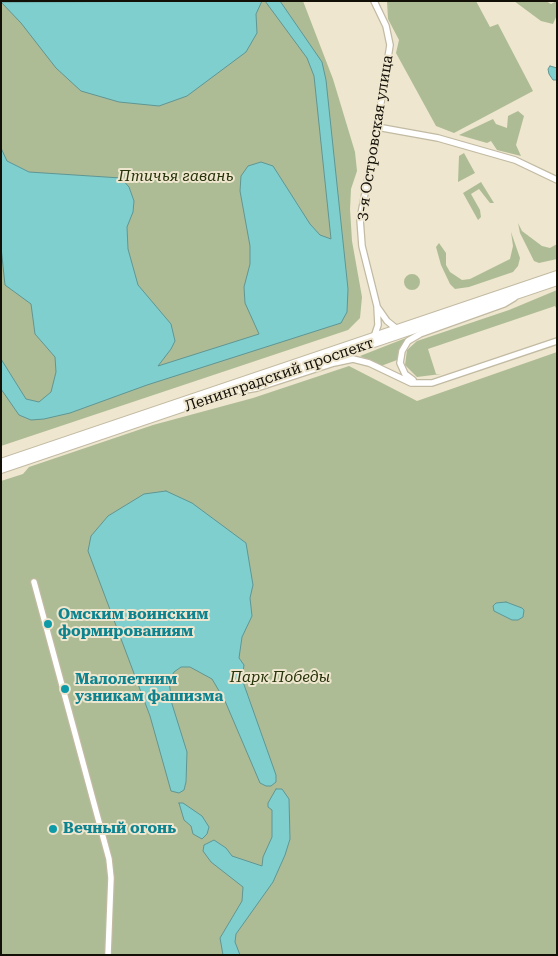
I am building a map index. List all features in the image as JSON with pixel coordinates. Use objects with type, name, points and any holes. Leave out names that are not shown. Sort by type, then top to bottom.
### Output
[{"type":"main road","name":"Ленинградский проспект","points":[[1,463],[557,275]]},
{"type":"main road","name":"Ленинградский проспект","points":[[1,470],[557,281]]},
{"type":"street","name":"3-я Островская улица","points":[[374,1],[386,26],[390,45],[360,219],[362,246],[377,306]]},
{"type":"street","points":[[377,127],[446,140],[515,160],[557,180]]},
{"type":"street","points":[[427,384],[412,380],[403,371],[400,355],[408,341],[420,334],[504,304],[524,292]]},
{"type":"street","points":[[377,306],[387,321],[397,329]]},
{"type":"street","points":[[374,337],[378,325],[377,306]]},
{"type":"street","points":[[229,392],[257,388],[334,363],[354,360],[369,363],[411,383],[427,384],[557,341]]},
{"type":"street","points":[[34,582],[109,859],[111,878],[108,955]]},
{"type":"green space","name":"Птичья гавань","points":[[1,1],[303,1],[333,79],[355,152],[357,171],[351,189],[350,209],[352,241],[362,297],[360,318],[348,330],[1,446]]},
{"type":"green space","points":[[387,1],[476,1],[490,27],[498,24],[533,91],[454,133],[436,126],[396,53],[399,40],[388,19]]},
{"type":"green space","points":[[514,1],[546,1],[551,4],[557,1],[557,15],[553,24],[541,21]]},
{"type":"green space","points":[[518,111],[524,116],[516,145],[521,156],[497,150],[491,141],[487,143],[459,135],[493,119],[496,124],[507,128],[508,116]]},
{"type":"green space","points":[[464,153],[475,173],[458,182],[459,156]]},
{"type":"green space","points":[[481,182],[494,203],[490,203],[479,189],[471,194],[480,210],[481,217],[478,220],[463,193]]},
{"type":"green space","points":[[518,223],[522,231],[542,246],[550,248],[557,244],[557,259],[539,263],[534,261],[520,233]]},
{"type":"green space","points":[[511,232],[520,258],[518,266],[513,272],[469,287],[455,289],[450,284],[441,265],[436,247],[439,243],[446,253],[446,265],[450,272],[462,280],[470,279],[510,259],[513,246]]},
{"type":"green space","points":[[409,274],[415,274],[420,279],[418,288],[409,290],[404,285],[404,279]]},
{"type":"green space","points":[[557,290],[557,310],[555,306],[428,349],[436,374],[441,374],[417,377],[405,365],[407,350],[417,341],[509,310]]},
{"type":"green space","points":[[411,336],[400,348],[397,360],[381,366],[360,356]]},
{"type":"green space","name":"Парк Победы","points":[[557,352],[557,955],[1,955],[1,481],[23,474],[29,467],[153,425],[253,398],[349,366],[417,401]]},
{"type":"water","points":[[262,1],[256,14],[257,33],[246,52],[187,96],[159,106],[119,102],[81,91],[56,68],[21,23],[1,2]]},
{"type":"water","points":[[265,1],[280,1],[322,62],[326,80],[348,289],[347,312],[341,323],[147,385],[70,413],[31,420],[19,415],[1,389],[1,359],[26,399],[39,402],[51,392],[56,372],[55,357],[35,334],[31,304],[5,285],[1,247],[1,148],[7,161],[29,172],[121,178],[129,187],[134,201],[133,212],[127,227],[128,249],[138,285],[171,324],[175,341],[158,366],[259,334],[245,303],[244,287],[250,264],[250,246],[240,191],[241,176],[248,166],[261,162],[273,166],[310,224],[320,235],[331,239],[314,76],[307,58]]},
{"type":"water","points":[[550,66],[557,68],[557,80],[553,80],[549,74],[548,69]]},
{"type":"water","points":[[166,491],[192,503],[246,543],[253,585],[250,598],[252,616],[242,637],[239,658],[244,665],[242,679],[276,775],[276,782],[271,786],[260,783],[225,701],[212,679],[190,667],[181,667],[174,672],[169,681],[172,704],[187,752],[186,782],[184,790],[179,793],[171,791],[150,716],[88,551],[91,536],[108,516],[144,494]]},
{"type":"water","points":[[506,602],[522,608],[524,610],[523,617],[518,620],[512,620],[494,611],[493,606],[496,603]]},
{"type":"water","points":[[276,789],[282,789],[289,799],[290,839],[285,855],[273,882],[236,934],[235,942],[240,955],[223,955],[220,938],[242,901],[243,887],[211,862],[203,851],[204,845],[214,840],[226,848],[232,856],[262,866],[263,857],[272,837],[272,810],[268,807],[268,803]]},
{"type":"water","points":[[179,803],[183,803],[202,816],[209,827],[207,834],[202,839],[193,834],[191,826],[184,820]]},
{"type":"place","name":"Омским воинским формированиям","points":[[48,624]]},
{"type":"place","name":"Малолетним узникам фашизма","points":[[65,689]]},
{"type":"place","name":"Вечный огонь","points":[[53,829]]}]
